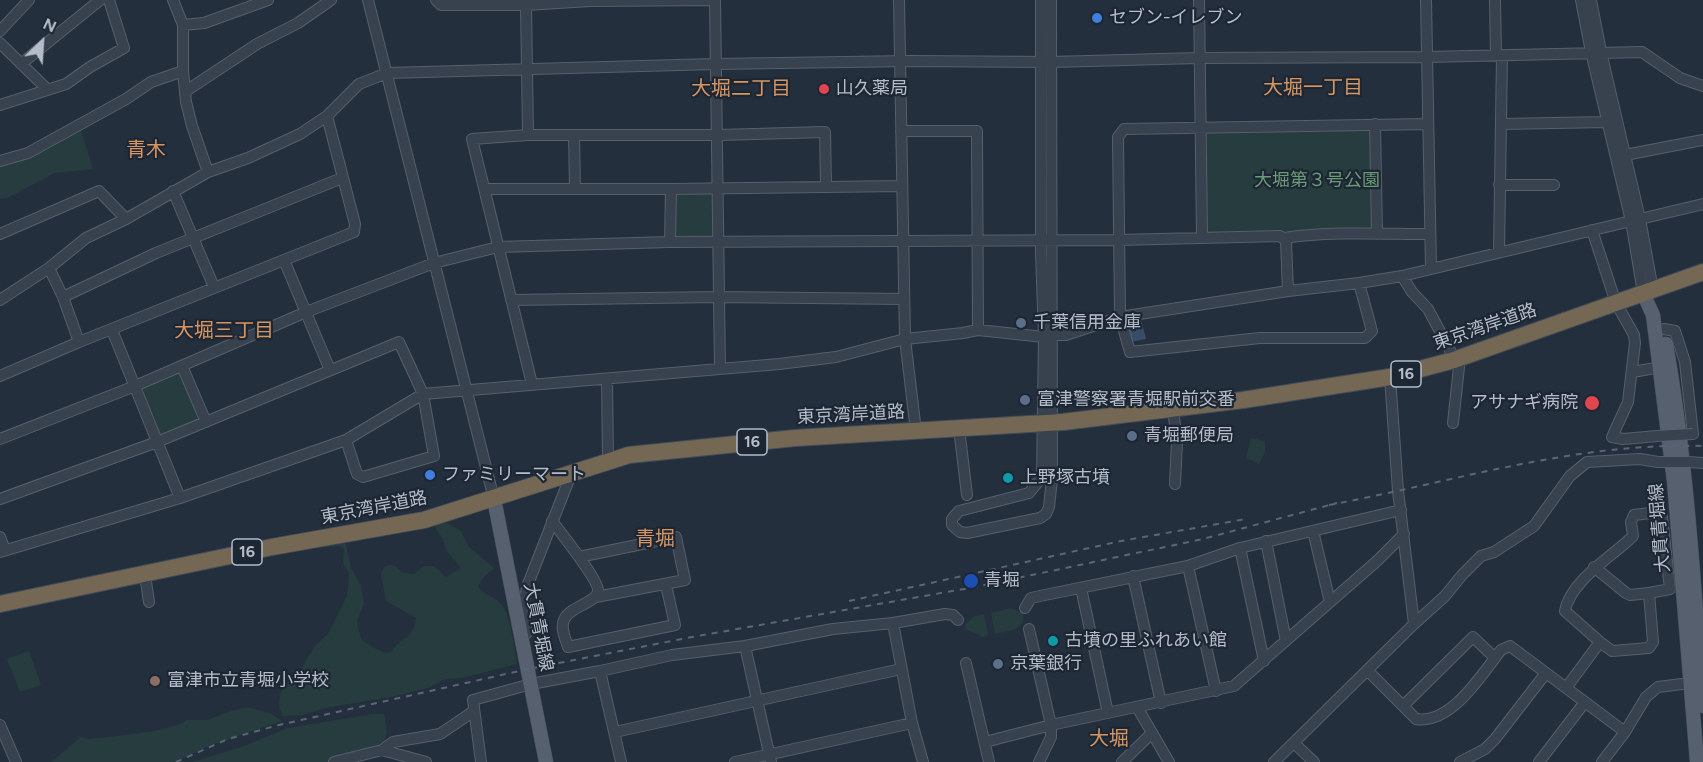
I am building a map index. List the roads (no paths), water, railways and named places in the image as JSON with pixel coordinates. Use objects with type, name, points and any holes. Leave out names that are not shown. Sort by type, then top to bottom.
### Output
[{"type":"highway","name":"東京湾岸道路","points":[[0,604],[272,547],[424,520],[608,460],[661,450],[795,438],[1047,423],[1173,410],[1319,390],[1390,377],[1455,360],[1703,272]]},
{"type":"main road","name":"大貫青堀線","points":[[1648,292],[1664,329],[1674,391],[1703,706]]},
{"type":"main road","name":"大貫青堀線","points":[[1648,292],[1653,315],[1696,639],[1690,683],[1697,762]]},
{"type":"main road","name":"大貫青堀線","points":[[494,499],[546,762]]},
{"type":"street","points":[[0,31],[29,0]]},
{"type":"street","points":[[21,64],[100,0]]},
{"type":"street","points":[[0,105],[66,84],[124,48],[109,0]]},
{"type":"street","points":[[173,0],[183,25],[186,102],[208,172]]},
{"type":"street","points":[[183,25],[204,23],[268,0]]},
{"type":"street","points":[[186,91],[257,44],[298,23],[331,0]]},
{"type":"street","points":[[368,0],[494,499]]},
{"type":"street","points":[[436,0],[441,5],[526,5],[590,0],[715,0],[720,368]]},
{"type":"street","points":[[899,0],[905,339],[916,431]]},
{"type":"street","points":[[1041,0],[1046,62],[1049,336],[1047,423],[1042,477],[1029,493],[959,511],[952,519],[955,528],[960,532],[972,532],[1040,518],[1046,514],[1052,479],[1047,423]]},
{"type":"street","points":[[1046,62],[1051,0]]},
{"type":"street","points":[[1199,0],[1202,236]]},
{"type":"street","points":[[1426,0],[1431,267]]},
{"type":"street","points":[[1495,0],[1501,124],[1499,252]]},
{"type":"street","points":[[1581,0],[1625,155],[1648,292]]},
{"type":"street","points":[[1591,0],[1596,52],[1607,122],[1635,220]]},
{"type":"street","points":[[526,5],[528,135]]},
{"type":"street","points":[[0,43],[48,90]]},
{"type":"street","points":[[0,300],[49,268],[86,238],[126,219],[208,172],[277,146],[327,116],[359,84],[387,73],[715,64],[1046,62],[1642,52],[1680,78],[1703,86]]},
{"type":"street","points":[[0,161],[28,153],[126,99],[151,82],[183,71]]},
{"type":"street","points":[[0,376],[214,287],[354,232],[355,224],[327,116]]},
{"type":"street","points":[[1501,124],[1607,122]]},
{"type":"street","points":[[1375,124],[1377,234]]},
{"type":"street","points":[[1359,283],[1372,331],[1365,338],[1260,338],[1130,352],[1120,317],[1118,137],[1124,129],[1428,124]]},
{"type":"street","points":[[901,131],[977,131],[978,330]]},
{"type":"street","points":[[532,384],[471,139],[528,135],[718,135],[825,132],[826,186]]},
{"type":"street","points":[[574,135],[575,189]]},
{"type":"street","points":[[1625,155],[1703,140]]},
{"type":"street","points":[[63,297],[193,238],[342,178]]},
{"type":"street","points":[[1499,185],[1554,185]]},
{"type":"street","points":[[484,189],[902,186]]},
{"type":"street","points":[[670,242],[671,189]]},
{"type":"street","points":[[0,234],[99,191],[126,219]]},
{"type":"street","points":[[173,191],[214,287]]},
{"type":"street","points":[[0,537],[3,551],[180,498],[346,440],[423,394],[779,364],[836,357],[905,339],[978,330],[1049,336],[1066,335],[1120,317],[1402,276],[1431,267],[1703,204]]},
{"type":"street","points":[[1592,230],[1616,303],[1634,335],[1633,372],[1628,402],[1612,437],[1623,439],[1693,434],[1685,362],[1675,331],[1664,329]]},
{"type":"street","points":[[0,439],[135,386],[306,312],[434,263],[498,247],[670,242],[1119,240],[1202,236],[1280,236],[1284,238],[1302,235],[1430,234]]},
{"type":"street","points":[[1284,238],[1287,291]]},
{"type":"street","points":[[284,260],[330,370]]},
{"type":"street","points":[[49,268],[63,297],[79,342]]},
{"type":"street","points":[[1402,276],[1412,292],[1428,309],[1459,368],[1454,423]]},
{"type":"street","points":[[511,300],[718,297],[904,299]]},
{"type":"street","points":[[112,330],[180,498]]},
{"type":"street","points":[[0,499],[157,442],[399,342],[423,394],[434,456],[363,477],[357,474],[346,440]]},
{"type":"street","points":[[182,366],[206,422]]},
{"type":"street","points":[[1633,372],[1660,367]]},
{"type":"street","points":[[1390,377],[1401,510],[1414,624]]},
{"type":"street","points":[[607,379],[608,460]]},
{"type":"street","points":[[1173,410],[1176,442],[1175,484]]},
{"type":"street","points":[[959,429],[967,495]]},
{"type":"street","points":[[1274,762],[1445,596],[1481,556],[1494,552],[1534,526],[1570,476],[1587,462],[1640,459],[1658,462],[1703,463]]},
{"type":"street","points":[[528,669],[531,663],[523,605],[528,584],[572,472]]},
{"type":"street","points":[[1025,608],[1031,598],[1188,566],[1240,548],[1401,510]]},
{"type":"street","points":[[1594,567],[1630,595],[1670,589],[1662,517],[1658,512],[1634,515],[1631,522],[1633,536],[1594,567],[1566,603],[1564,611],[1612,651],[1648,648],[1653,642],[1648,593]]},
{"type":"street","points":[[552,521],[597,584],[596,597]]},
{"type":"street","points":[[1313,531],[1330,602]]},
{"type":"street","points":[[985,742],[1051,725],[1234,686],[1377,561],[1404,534]]},
{"type":"street","points":[[579,557],[676,537],[686,580],[596,597],[569,613],[564,620],[563,629],[568,647],[675,625],[666,585]]},
{"type":"street","points":[[1266,542],[1286,641]]},
{"type":"street","points":[[1240,548],[1264,661]]},
{"type":"street","points":[[1188,566],[1216,691]]},
{"type":"street","points":[[145,575],[149,602]]},
{"type":"street","points":[[1133,576],[1161,703]]},
{"type":"street","points":[[1081,588],[1108,713]]},
{"type":"street","points":[[481,762],[473,700],[531,684],[600,672],[672,655],[745,646],[833,629],[893,623],[945,614],[953,615],[958,620]]},
{"type":"street","points":[[893,623],[912,723],[923,762]]},
{"type":"street","points":[[1029,629],[1051,725],[1051,737],[1039,762]]},
{"type":"street","points":[[1403,706],[1473,637],[1495,658]]},
{"type":"street","points":[[1566,688],[1600,642]]},
{"type":"street","points":[[745,646],[771,758]]},
{"type":"street","points":[[1368,670],[1416,719],[1425,721],[1444,714],[1462,698],[1501,650],[1510,646],[1625,732]]},
{"type":"street","points":[[966,663],[989,762]]},
{"type":"street","points":[[615,732],[901,669]]},
{"type":"street","points":[[600,672],[621,762]]},
{"type":"street","points":[[1460,762],[1485,749],[1495,739],[1546,673]]},
{"type":"street","points":[[1602,762],[1625,732],[1646,697],[1658,687],[1690,683]]},
{"type":"street","points":[[1539,762],[1585,702]]},
{"type":"street","points":[[1137,708],[1169,762]]},
{"type":"street","points":[[334,762],[382,750],[393,742],[440,734],[474,711]]},
{"type":"street","points":[[735,762],[771,758],[912,723]]},
{"type":"street","points":[[0,725],[16,762]]},
{"type":"street","points":[[1122,762],[1152,733]]},
{"type":"street","points":[[1294,743],[1314,762]]},
{"type":"street","points":[[382,750],[426,762]]},
{"type":"water","points":[[1141,319],[1146,339],[1131,342],[1126,322]]},
{"type":"railway","points":[[1329,505],[1562,457],[1656,446],[1703,446]]},
{"type":"railway","points":[[176,762],[228,739],[279,725],[528,669],[692,637],[975,587],[1203,539],[1337,503]]},
{"type":"railway","points":[[849,601],[1121,541],[1246,519]]},
{"type":"place","name":"セブン-イレブン","points":[[1097,18]]},
{"type":"place","name":"山久薬局","points":[[824,89]]},
{"type":"place","name":"千葉信用金庫","points":[[1021,323]]},
{"type":"place","name":"富津警察署青堀駅前交番","points":[[1025,400]]},
{"type":"place","name":"アサナギ病院","points":[[1592,403]]},
{"type":"place","name":"青堀郵便局","points":[[1132,436]]},
{"type":"place","name":"ファミリーマート","points":[[430,475]]},
{"type":"place","name":"上野塚古墳","points":[[1008,478]]},
{"type":"place","name":"青堀","points":[[971,581]]},
{"type":"place","name":"古墳の里ふれあい館","points":[[1053,641]]},
{"type":"place","name":"京葉銀行","points":[[998,664]]},
{"type":"place","name":"富津市立青堀小学校","points":[[155,681]]},
{"type":"district","name":"大堀一丁目","points":[[1313,88]]},
{"type":"district","name":"大堀二丁目","points":[[741,89]]},
{"type":"district","name":"青木","points":[[146,150]]},
{"type":"district","name":"大堀三丁目","points":[[224,331]]},
{"type":"district","name":"青堀","points":[[655,539]]},
{"type":"district","name":"大堀","points":[[1109,739]]},
{"type":"park label","name":"大堀第３号公園","points":[[1317,181]]}]
